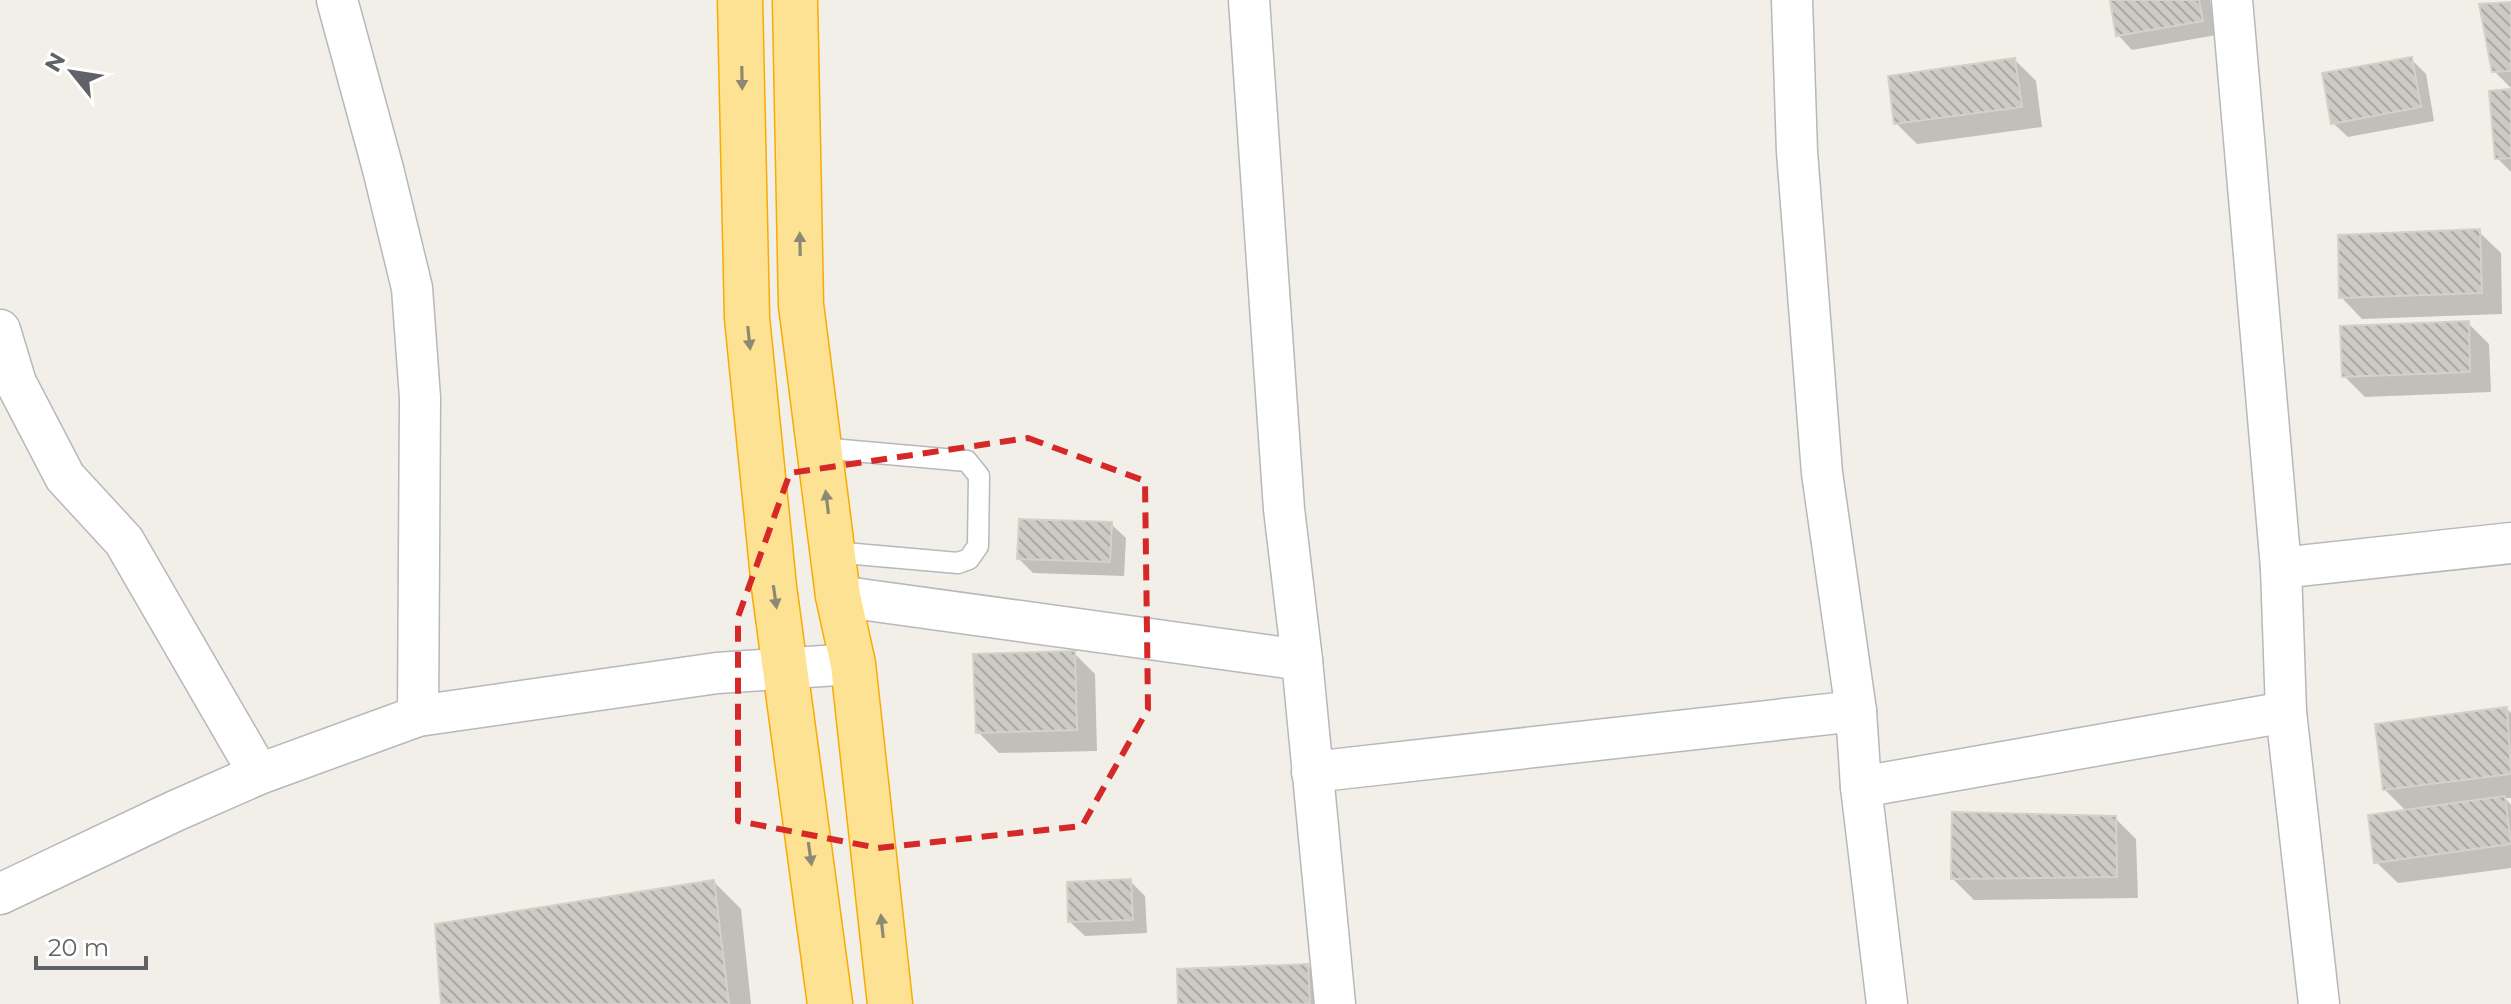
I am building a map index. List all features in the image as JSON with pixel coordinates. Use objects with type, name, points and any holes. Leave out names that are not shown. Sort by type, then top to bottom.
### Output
[{"type":"highway","points":[[740,0],[747,318],[774,587],[830,1004]]},
{"type":"highway","points":[[795,0],[801,305],[838,596],[853,664],[890,1004]]},
{"type":"street","points":[[337,0],[412,288],[420,398],[418,716]]},
{"type":"street","points":[[1249,0],[1284,509],[1302,660],[1335,1004]]},
{"type":"street","points":[[1792,0],[1797,152],[1822,473],[1856,711],[1861,787],[1887,1004]]},
{"type":"street","points":[[2232,0],[2281,568],[2286,712],[2319,1004]]},
{"type":"street","points":[[0,330],[16,383],[65,477],[124,541],[259,774]]},
{"type":"street","points":[[2281,568],[2511,543]]},
{"type":"street","points":[[838,596],[1302,660]]},
{"type":"street","points":[[0,894],[259,774],[418,716],[717,673],[853,664]]},
{"type":"street","points":[[1312,772],[1856,711]]},
{"type":"street","points":[[1861,787],[2286,712]]},
{"type":"lane","points":[[820,448],[967,461],[979,476],[978,546],[969,559],[958,563],[833,552]]},
{"type":"highlighted area","points":[[1028,438],[1145,481],[1148,709],[1082,826],[878,848],[738,821],[738,617],[790,473]]},
{"type":"building","points":[[2110,0],[2199,0],[2203,21],[2116,36]]},
{"type":"building","points":[[2511,2],[2511,71],[2492,72],[2479,4]]},
{"type":"building","points":[[2412,57],[2421,107],[2331,124],[2322,73]]},
{"type":"building","points":[[2015,58],[2022,107],[1894,124],[1888,76]]},
{"type":"building","points":[[2511,89],[2511,158],[2495,159],[2489,91]]},
{"type":"building","points":[[2480,229],[2482,293],[2339,298],[2338,235]]},
{"type":"building","points":[[2469,321],[2470,372],[2342,377],[2340,326]]},
{"type":"building","points":[[1019,519],[1112,522],[1110,562],[1017,559]]},
{"type":"building","points":[[1075,651],[1077,730],[976,733],[973,654]]},
{"type":"building","points":[[2507,707],[2511,774],[2383,790],[2375,724]]},
{"type":"building","points":[[2505,796],[2511,844],[2374,863],[2368,815]]},
{"type":"building","points":[[1952,812],[2116,816],[2117,877],[1951,879]]},
{"type":"building","points":[[1131,879],[1133,920],[1068,922],[1067,882]]},
{"type":"building","points":[[714,880],[729,1004],[441,1004],[435,924]]},
{"type":"building","points":[[1308,964],[1310,1004],[1178,1004],[1177,969]]}]
